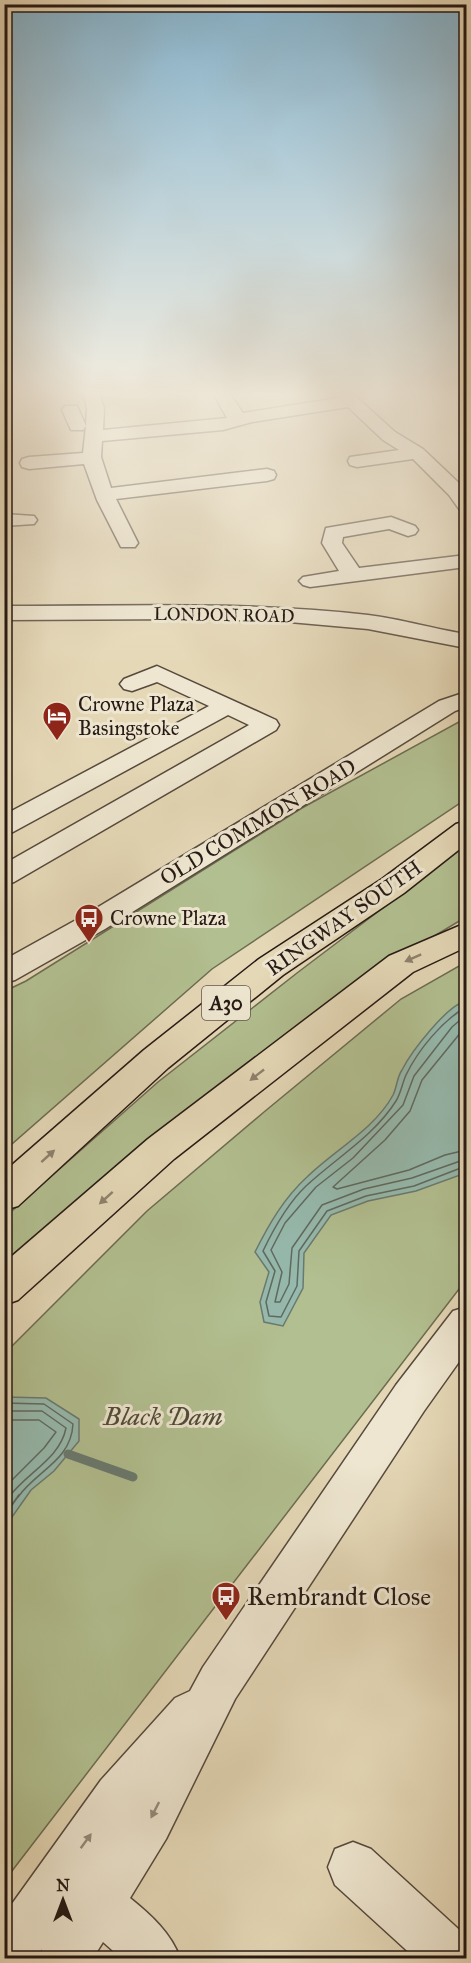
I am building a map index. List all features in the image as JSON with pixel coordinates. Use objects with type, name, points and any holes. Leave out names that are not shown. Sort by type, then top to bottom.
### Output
[{"type":"main road","name":"RINGWAY SOUTH","points":[[4,1195],[156,1059],[271,967],[393,886],[466,830]]},
{"type":"main road","points":[[4,1288],[161,1149],[401,964],[466,934]]},
{"type":"street","points":[[101,485],[128,543]]},
{"type":"street","points":[[105,495],[235,485]]},
{"type":"street","points":[[452,485],[463,495]]},
{"type":"street","points":[[4,520],[27,520]]},
{"type":"street","points":[[353,576],[332,543],[333,532],[391,523],[408,530]]},
{"type":"street","points":[[310,581],[466,561]]},
{"type":"street","name":"LONDON ROAD","points":[[4,613],[229,613],[297,616],[379,623],[442,638],[466,641]]},
{"type":"street","name":"LONDON ROAD","points":[[442,638],[460,648],[466,655]]},
{"type":"street","points":[[4,876],[267,725],[157,673],[132,684]]},
{"type":"street","name":"OLD COMMON ROAD","points":[[4,973],[95,922],[457,703],[461,688],[466,685]]},
{"type":"street","points":[[4,826],[228,706]]},
{"type":"street","points":[[112,768],[150,792]]},
{"type":"street","points":[[48,803],[88,828]]},
{"type":"street","points":[[5,1959],[149,1822],[219,1683],[410,1398],[466,1323]]},
{"type":"street","points":[[353,1867],[452,1959]]},
{"type":"street","points":[[64,1959],[79,1891]]},
{"type":"street","points":[[79,1891],[131,1931],[154,1959]]},
{"type":"green space","points":[[466,718],[466,799],[212,969],[5,1150],[5,991],[26,981],[302,808]]},
{"type":"green space","points":[[466,845],[466,917],[384,966],[5,1275],[4,1218],[158,1082]]},
{"type":"green space","name":"Black Dam","points":[[466,962],[466,1280],[5,1880],[5,1353],[147,1211],[401,999]]},
{"type":"water","points":[[466,1001],[466,1168],[463,1174],[416,1191],[368,1201],[331,1215],[304,1253],[303,1288],[283,1326],[264,1322],[260,1302],[269,1272],[255,1252],[272,1222],[284,1203],[317,1167],[376,1118],[393,1095],[400,1073],[421,1041],[449,1011]]},
{"type":"water","points":[[5,1397],[46,1398],[79,1419],[79,1441],[54,1471],[31,1490],[5,1527]]},
{"type":"waterway","points":[[68,1454],[133,1477]]},
{"type":"place","name":"Crowne Plaza Basingstoke","points":[[57,742]]},
{"type":"place","name":"Crowne Plaza","points":[[89,944]]},
{"type":"place","name":"Rembrandt Close","points":[[226,1622]]}]
